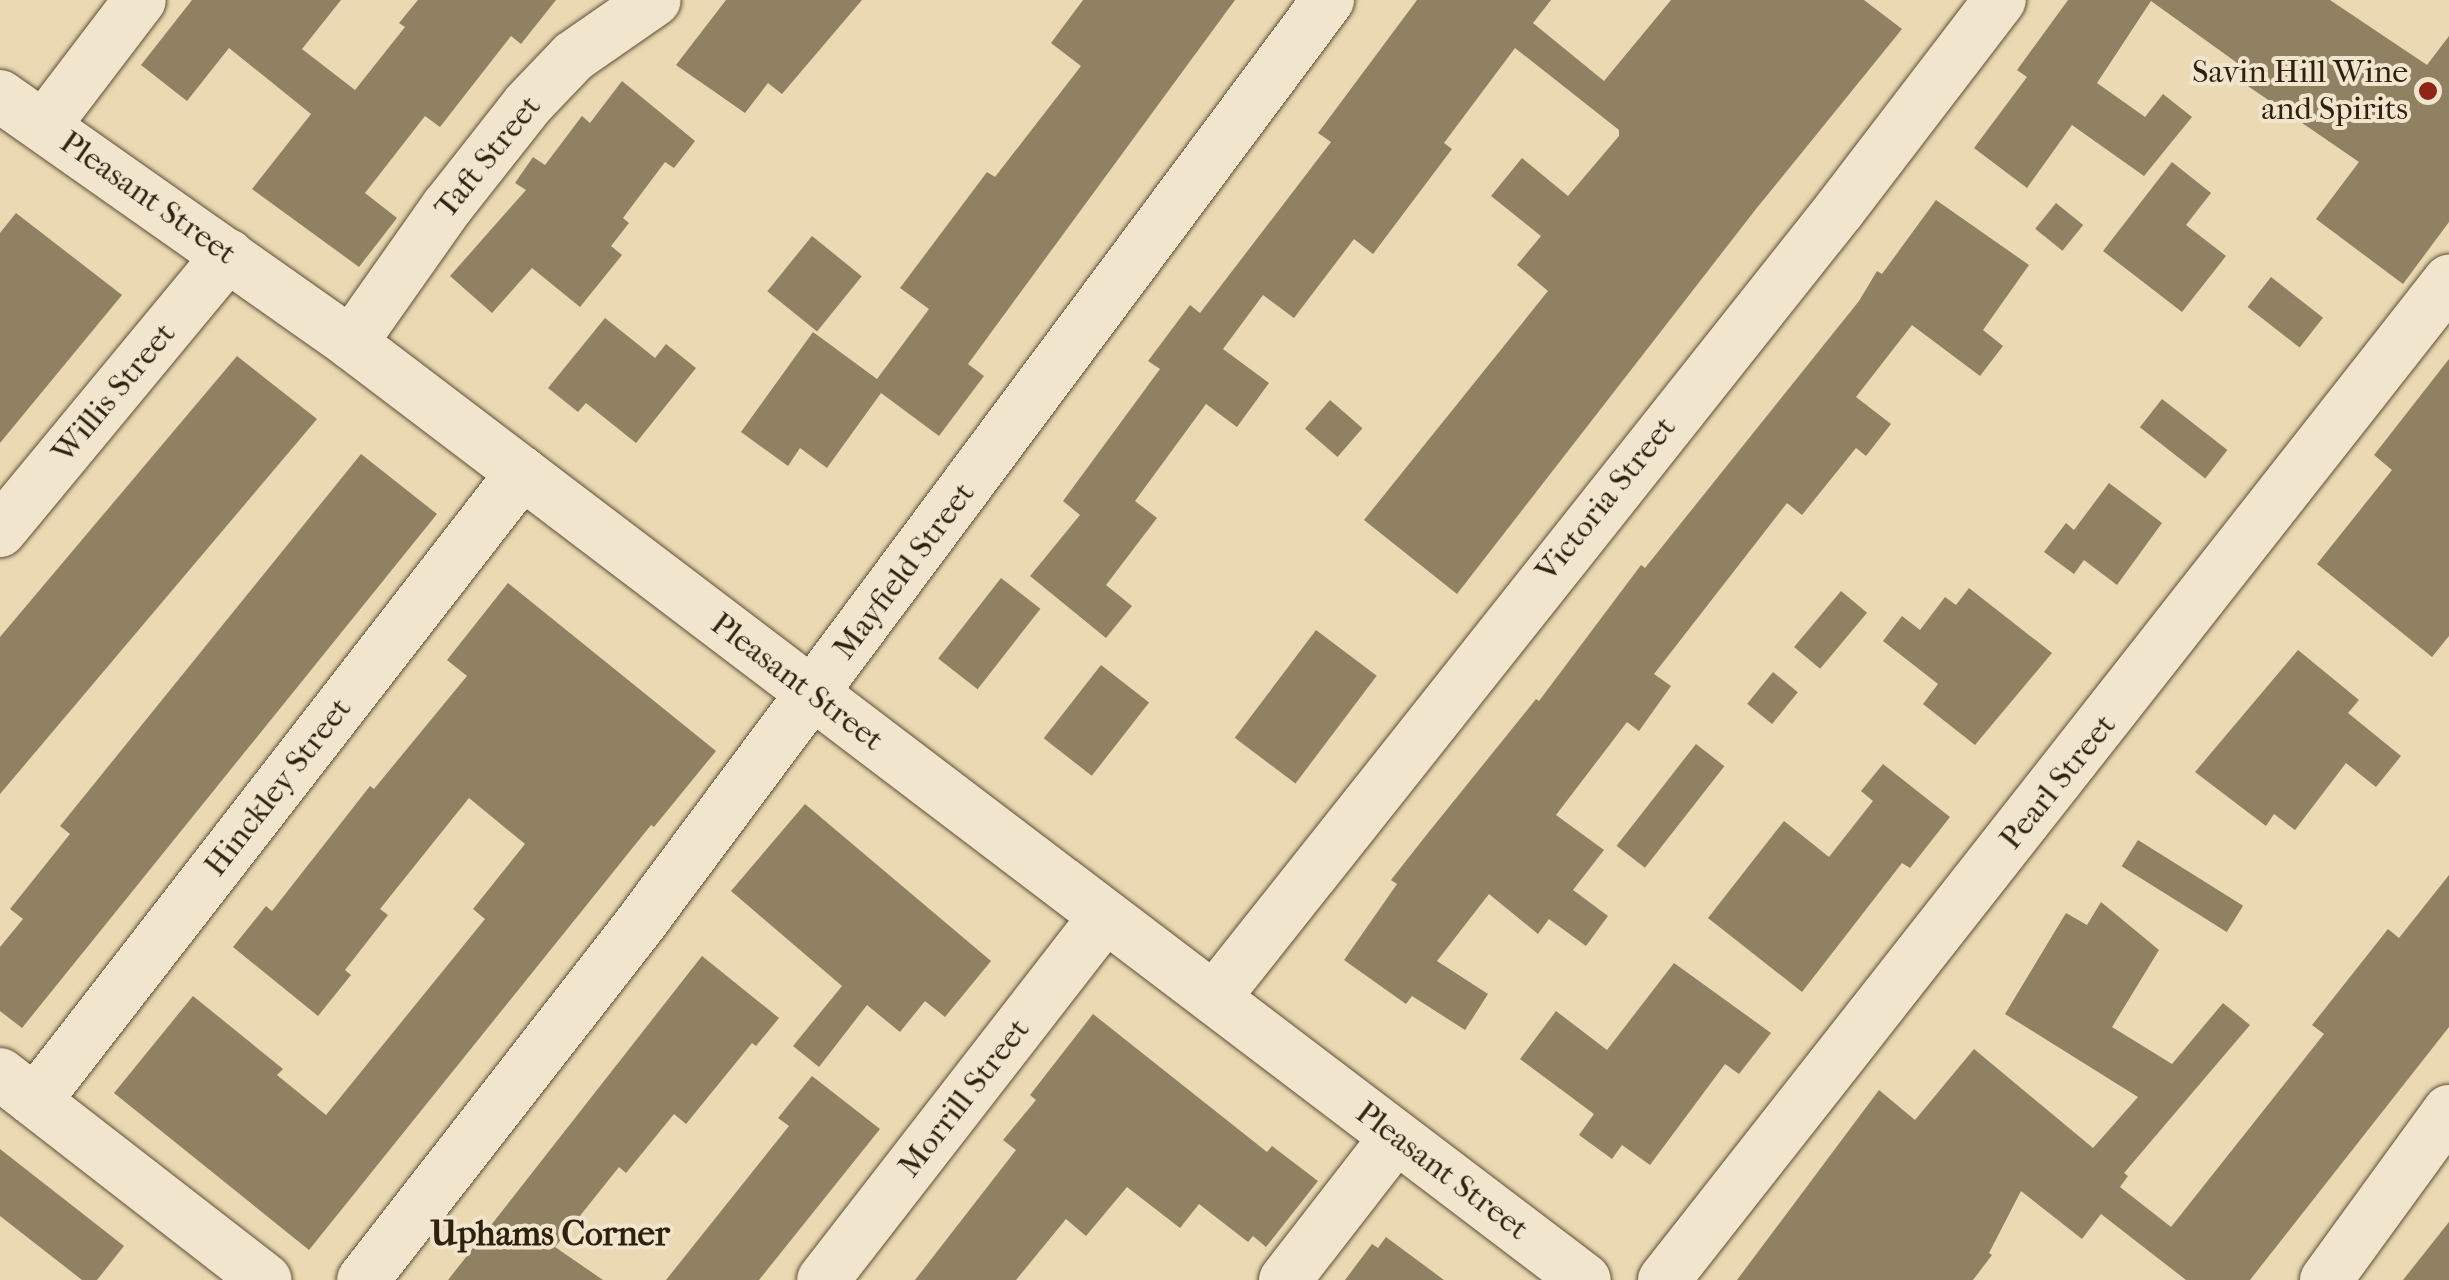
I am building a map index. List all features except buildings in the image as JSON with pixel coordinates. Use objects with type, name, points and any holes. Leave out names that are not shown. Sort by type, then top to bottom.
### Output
[{"type":"street","points":[[44,126],[140,0]]},
{"type":"street","name":"Taft Street","points":[[351,343],[447,207],[528,104],[574,56],[655,0]]},
{"type":"street","name":"Mayfield Street","points":[[363,1280],[813,694],[1328,0]]},
{"type":"street","name":"Victoria Street","points":[[1214,998],[2000,0]]},
{"type":"street","name":"Pleasant Street","points":[[0,96],[351,343],[1585,1280]]},
{"type":"street","name":"Willis Street","points":[[0,530],[228,255]]},
{"type":"street","name":"Pearl Street","points":[[1664,1280],[2154,662],[2449,281]]},
{"type":"street","name":"Hinckley Street","points":[[18,1088],[522,472]]},
{"type":"street","name":"Morrill Street","points":[[823,1280],[1106,916]]},
{"type":"street","points":[[18,1088],[233,1270]]},
{"type":"street","points":[[2326,1280],[2449,1112]]},
{"type":"street","points":[[1286,1280],[1396,1136]]},
{"type":"place","name":"Savin Hill Wine and Spirits","points":[[2428,91]]},
{"type":"district","name":"Uphams Corner","points":[[550,1234]]}]
